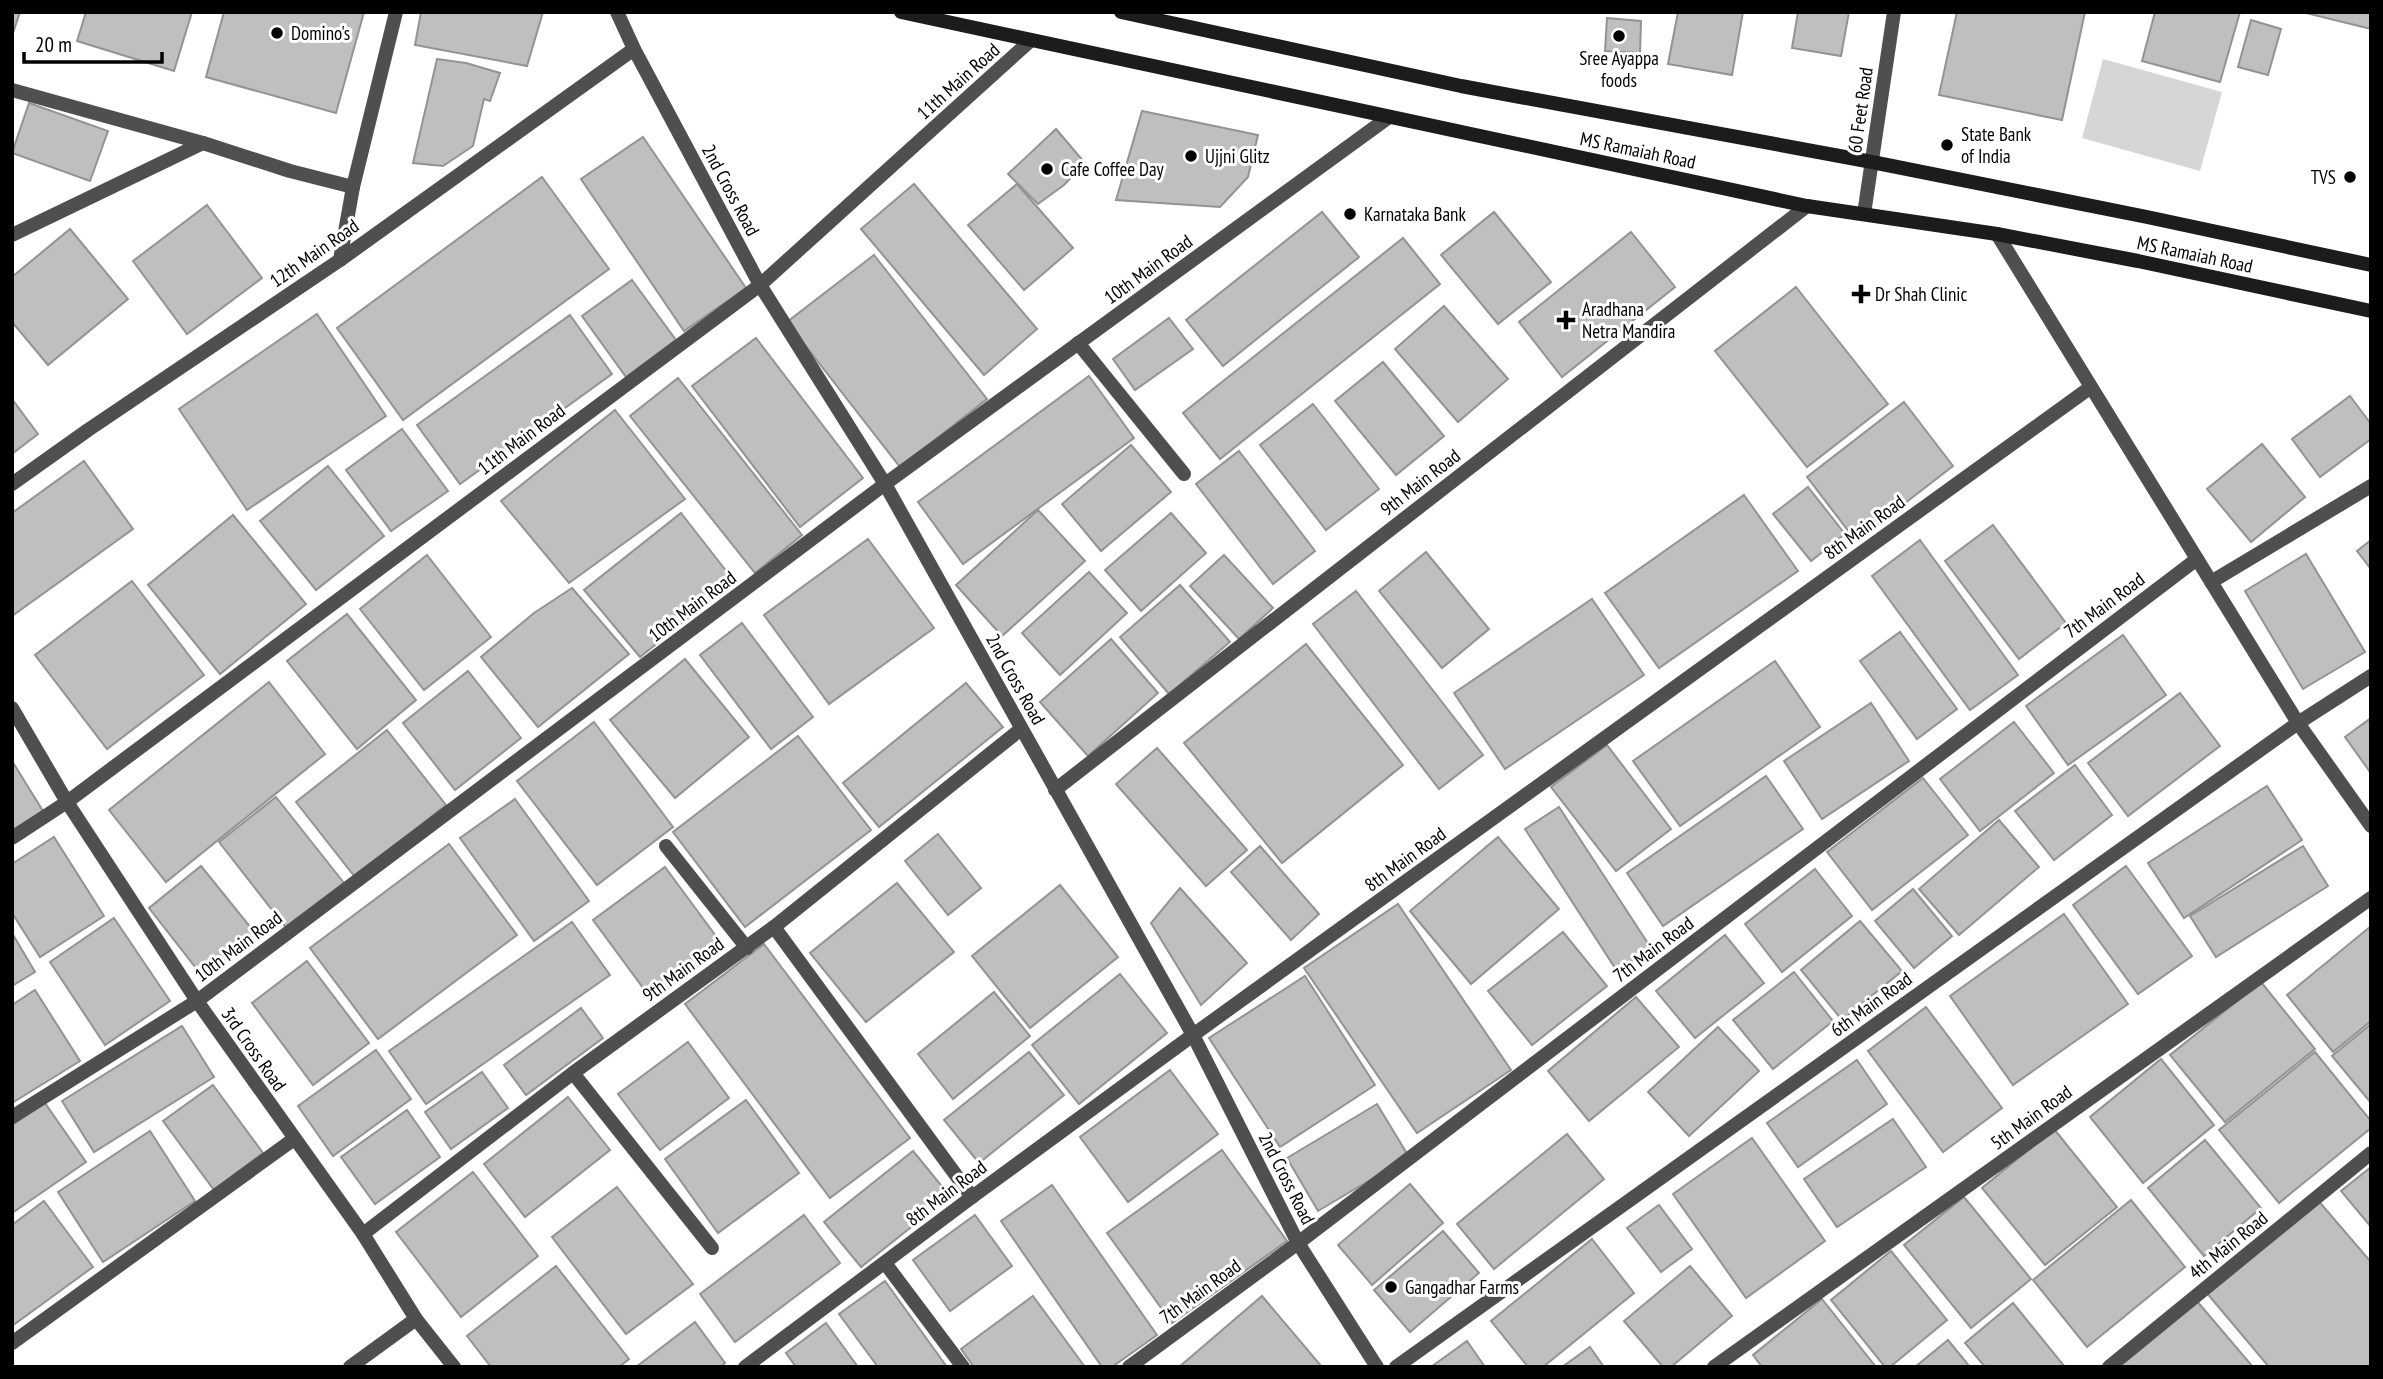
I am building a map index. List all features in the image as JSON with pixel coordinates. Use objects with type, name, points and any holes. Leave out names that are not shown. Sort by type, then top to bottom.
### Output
[{"type":"main road","name":"MS Ramaiah Road","points":[[901,12],[1807,206],[1997,234],[2371,311]]},
{"type":"main road","name":"MS Ramaiah Road","points":[[1121,12],[1461,86],[1872,162],[2371,265]]},
{"type":"street","points":[[340,260],[353,187],[396,12]]},
{"type":"street","name":"2nd Cross Road","points":[[617,12],[634,49],[760,285],[885,484],[1193,1035],[1298,1243],[1377,1367]]},
{"type":"street","name":"60 Feet Road","points":[[1864,214],[1894,12]]},
{"type":"street","name":"11th Main Road","points":[[12,838],[67,802],[760,285],[1030,41]]},
{"type":"street","name":"12th Main Road","points":[[12,484],[340,260],[634,49]]},
{"type":"street","points":[[12,90],[353,187]]},
{"type":"street","name":"10th Main Road","points":[[12,1118],[197,1002],[885,484],[1389,117]]},
{"type":"street","points":[[12,235],[204,143]]},
{"type":"street","name":"9th Main Road","points":[[1055,790],[1807,206]]},
{"type":"street","points":[[1997,234],[2298,723],[2371,825]]},
{"type":"street","points":[[1078,343],[1184,474]]},
{"type":"street","name":"8th Main Road","points":[[745,1367],[1193,1035],[2091,387]]},
{"type":"street","points":[[2211,582],[2371,486]]},
{"type":"street","name":"7th Main Road","points":[[1129,1367],[1298,1243],[2197,559]]},
{"type":"street","name":"6th Main Road","points":[[1396,1367],[2298,723],[2371,676]]},
{"type":"street","name":"3rd Cross Road","points":[[12,708],[67,802],[197,1002],[363,1234],[416,1319],[454,1367]]},
{"type":"street","name":"9th Main Road","points":[[363,1234],[573,1073],[774,928],[1021,729]]},
{"type":"street","points":[[666,846],[747,948]]},
{"type":"street","name":"5th Main Road","points":[[1714,1367],[2371,898]]},
{"type":"street","points":[[774,928],[972,1197]]},
{"type":"street","points":[[573,1073],[712,1248]]},
{"type":"street","points":[[12,1343],[294,1139]]},
{"type":"street","name":"4th Main Road","points":[[2109,1367],[2371,1153]]},
{"type":"street","points":[[885,1263],[963,1367]]},
{"type":"street","points":[[350,1367],[416,1319]]},
{"type":"shaded area","points":[[2103,59],[2222,92],[2200,171],[2082,138]]},
{"type":"building","points":[[12,12],[20,12],[12,36]]},
{"type":"building","points":[[86,12],[192,12],[174,71],[77,41]]},
{"type":"building","points":[[224,12],[364,12],[336,113],[206,77]]},
{"type":"building","points":[[421,12],[543,12],[527,66],[415,45]]},
{"type":"building","points":[[1678,12],[1743,12],[1732,75],[1668,64]]},
{"type":"building","points":[[1798,12],[1849,12],[1841,56],[1792,48]]},
{"type":"building","points":[[1957,12],[2085,12],[2062,120],[1939,95]]},
{"type":"building","points":[[2155,12],[2240,12],[2220,82],[2142,61]]},
{"type":"building","points":[[2302,12],[2371,12],[2371,29]]},
{"type":"building","points":[[1607,18],[1641,21],[1640,53],[1605,51]]},
{"type":"building","points":[[2251,20],[2281,29],[2268,75],[2238,67]]},
{"type":"building","points":[[437,59],[466,63],[500,73],[490,101],[484,99],[473,146],[443,166],[413,163]]},
{"type":"building","points":[[29,103],[108,131],[90,181],[12,153]]},
{"type":"building","name":"Ujjni Glitz","points":[[1142,111],[1258,135],[1248,177],[1220,207],[1116,200]]},
{"type":"building","name":"Cafe Coffee Day","points":[[1056,129],[1085,163],[1064,185],[1038,204],[1008,174]]},
{"type":"building","points":[[643,137],[746,288],[684,331],[581,179]]},
{"type":"building","points":[[542,177],[609,269],[403,420],[337,328]]},
{"type":"building","points":[[914,184],[1037,329],[984,375],[861,229]]},
{"type":"building","points":[[1017,184],[1073,248],[1024,290],[968,225]]},
{"type":"building","points":[[207,205],[262,278],[187,334],[133,261]]},
{"type":"building","points":[[1322,212],[1359,257],[1223,366],[1186,320]]},
{"type":"building","points":[[1494,212],[1551,282],[1498,324],[1441,255]]},
{"type":"building","points":[[70,229],[128,299],[48,365],[12,322],[12,277]]},
{"type":"building","points":[[1631,232],[1675,287],[1562,377],[1519,322]]},
{"type":"building","points":[[1403,238],[1440,284],[1220,459],[1183,413]]},
{"type":"building","points":[[874,255],[987,399],[900,467],[787,322]]},
{"type":"building","points":[[632,280],[676,340],[626,377],[582,316]]},
{"type":"building","points":[[1796,287],[1888,404],[1807,467],[1715,351]]},
{"type":"building","points":[[1444,306],[1508,379],[1458,422],[1395,349]]},
{"type":"building","points":[[317,314],[386,416],[247,510],[179,409]]},
{"type":"building","points":[[570,315],[612,374],[460,484],[417,425]]},
{"type":"building","points":[[1169,318],[1193,349],[1135,390],[1113,359]]},
{"type":"building","points":[[756,338],[863,478],[800,527],[692,386]]},
{"type":"building","points":[[1383,362],[1444,436],[1396,475],[1335,401]]},
{"type":"building","points":[[1089,376],[1134,438],[963,564],[918,502]]},
{"type":"building","points":[[678,378],[802,535],[755,573],[630,416]]},
{"type":"building","points":[[2350,396],[2371,424],[2371,439],[2320,477],[2292,439]]},
{"type":"building","points":[[12,399],[38,434],[12,454]]},
{"type":"building","points":[[1904,402],[1953,466],[1856,541],[1807,477]]},
{"type":"building","points":[[1313,404],[1379,489],[1326,530],[1260,445]]},
{"type":"building","points":[[615,410],[685,499],[569,583],[501,501]]},
{"type":"building","points":[[402,429],[448,491],[391,531],[346,470]]},
{"type":"building","points":[[2262,444],[2305,497],[2251,542],[2207,489]]},
{"type":"building","points":[[1131,445],[1171,492],[1101,551],[1062,504]]},
{"type":"building","points":[[1239,451],[1315,551],[1273,584],[1196,484]]},
{"type":"building","points":[[84,461],[133,529],[12,616],[12,513]]},
{"type":"building","points":[[328,466],[384,536],[316,590],[260,521]]},
{"type":"building","points":[[1808,487],[1845,534],[1811,561],[1773,514]]},
{"type":"building","points":[[1744,495],[1798,571],[1659,668],[1605,593]]},
{"type":"building","points":[[1038,510],[1085,561],[1002,636],[956,585]]},
{"type":"building","points":[[681,513],[734,581],[640,657],[584,590]]},
{"type":"building","points":[[1171,513],[1206,553],[1141,611],[1105,570]]},
{"type":"building","points":[[233,515],[306,604],[220,674],[148,585]]},
{"type":"building","points":[[1993,525],[2066,623],[2019,659],[1945,561]]},
{"type":"building","points":[[868,539],[934,628],[829,704],[764,615]]},
{"type":"building","points":[[1920,540],[2018,675],[1970,710],[1872,576]]},
{"type":"building","points":[[2371,540],[2371,569],[2357,551]]},
{"type":"building","points":[[1426,552],[1489,629],[1442,668],[1379,591]]},
{"type":"building","points":[[2306,554],[2365,652],[2303,689],[2245,591]]},
{"type":"building","points":[[427,555],[491,637],[424,690],[360,609]]},
{"type":"building","points":[[1224,555],[1273,608],[1239,639],[1190,586]]},
{"type":"building","points":[[1089,572],[1127,613],[1060,675],[1022,633]]},
{"type":"building","points":[[132,581],[204,675],[107,749],[35,655]]},
{"type":"building","points":[[1180,585],[1230,642],[1169,694],[1120,637]]},
{"type":"building","points":[[572,588],[629,654],[538,727],[481,657],[534,613]]},
{"type":"building","points":[[1356,591],[1483,755],[1439,789],[1313,624]]},
{"type":"building","points":[[1592,599],[1644,675],[1505,769],[1454,693]]},
{"type":"building","points":[[347,614],[416,700],[357,749],[287,661]]},
{"type":"building","points":[[742,623],[813,717],[771,749],[700,655]]},
{"type":"building","points":[[1900,632],[1957,709],[1917,739],[1860,661]]},
{"type":"building","points":[[2123,635],[2166,695],[2068,765],[2026,706]]},
{"type":"building","points":[[1111,639],[1158,693],[1088,756],[1040,702]]},
{"type":"building","points":[[1306,644],[1403,765],[1282,863],[1184,743]]},
{"type":"building","points":[[685,659],[749,737],[675,798],[610,720]]},
{"type":"building","points":[[1775,661],[1820,727],[1680,826],[1633,761]]},
{"type":"building","points":[[468,671],[521,738],[455,790],[403,723]]},
{"type":"building","points":[[269,682],[325,754],[166,882],[109,810]]},
{"type":"building","points":[[966,683],[1003,727],[879,827],[843,783]]},
{"type":"building","points":[[2180,693],[2220,746],[2128,816],[2088,763]]},
{"type":"building","points":[[1871,703],[1909,761],[1822,819],[1784,761]]},
{"type":"building","points":[[2371,718],[2371,772],[2370,772],[2345,737]]},
{"type":"building","points":[[594,722],[673,827],[597,885],[517,781]]},
{"type":"building","points":[[2014,722],[2054,773],[1980,831],[1940,779]]},
{"type":"building","points":[[387,730],[446,805],[355,877],[296,802]]},
{"type":"building","points":[[798,736],[871,830],[745,927],[673,832]]},
{"type":"building","points":[[1607,745],[1671,829],[1616,871],[1551,787]]},
{"type":"building","points":[[1157,748],[1247,850],[1206,886],[1116,784]]},
{"type":"building","points":[[12,761],[43,811],[12,830]]},
{"type":"building","points":[[2075,765],[2112,815],[2054,860],[2015,811]]},
{"type":"building","points":[[1766,776],[1803,829],[1663,926],[1627,873]]},
{"type":"building","points":[[1923,778],[1968,835],[1872,910],[1827,852]]},
{"type":"building","points":[[2267,786],[2302,840],[2184,918],[2148,863]]},
{"type":"building","points":[[276,797],[344,883],[287,929],[219,842]]},
{"type":"building","points":[[515,799],[589,901],[534,941],[460,838]]},
{"type":"building","points":[[1559,807],[1651,948],[1617,971],[1525,829]]},
{"type":"building","points":[[1999,820],[2039,867],[1959,935],[1919,889]]},
{"type":"building","points":[[938,834],[981,888],[948,915],[905,861]]},
{"type":"building","points":[[54,837],[104,916],[40,957],[12,913],[12,864]]},
{"type":"building","points":[[1498,837],[1559,909],[1471,984],[1410,911]]},
{"type":"building","points":[[449,844],[517,935],[378,1039],[310,948]]},
{"type":"building","points":[[1260,846],[1319,914],[1291,940],[1231,872]]},
{"type":"building","points":[[2303,846],[2328,886],[2216,957],[2190,916]]},
{"type":"building","points":[[201,866],[256,934],[203,977],[149,908]]},
{"type":"building","points":[[2126,866],[2192,956],[2138,994],[2073,905]]},
{"type":"building","points":[[665,867],[724,947],[652,1000],[593,920]]},
{"type":"building","points":[[1815,869],[1852,916],[1782,972],[1745,924]]},
{"type":"building","points":[[897,883],[954,952],[866,1022],[810,953]]},
{"type":"building","points":[[1060,885],[1118,957],[1030,1028],[972,956]]},
{"type":"building","points":[[1180,888],[1247,963],[1201,1005],[1151,923]]},
{"type":"building","points":[[1913,889],[1952,936],[1914,968],[1875,921]]},
{"type":"building","points":[[1398,904],[1511,1070],[1417,1133],[1304,968]]},
{"type":"building","points":[[2064,914],[2128,1004],[2013,1085],[1950,996]]},
{"type":"building","points":[[114,918],[170,1001],[105,1045],[50,962]]},
{"type":"building","points":[[1860,921],[1902,971],[1842,1020],[1801,970]]},
{"type":"building","points":[[572,922],[610,975],[426,1104],[389,1051]]},
{"type":"building","points":[[2371,926],[2371,1021],[2333,1052],[2287,995]]},
{"type":"building","points":[[1563,932],[1607,986],[1532,1045],[1488,991]]},
{"type":"building","points":[[12,933],[35,972],[12,986]]},
{"type":"building","points":[[1725,935],[1764,983],[1695,1038],[1656,991]]},
{"type":"building","points":[[764,944],[910,1138],[830,1198],[685,1004]]},
{"type":"building","points":[[307,961],[369,1043],[313,1085],[252,1003]]},
{"type":"building","points":[[1794,972],[1833,1021],[1773,1069],[1733,1020]]},
{"type":"building","points":[[1120,974],[1167,1033],[1079,1104],[1032,1045]]},
{"type":"building","points":[[1305,976],[1375,1085],[1280,1147],[1209,1038]]},
{"type":"building","points":[[2261,982],[2315,1049],[2225,1122],[2170,1055]]},
{"type":"building","points":[[35,990],[80,1061],[12,1103],[12,1005]]},
{"type":"building","points":[[994,992],[1030,1036],[953,1099],[918,1054]]},
{"type":"building","points":[[1636,997],[1679,1047],[1589,1121],[1548,1071]]},
{"type":"building","points":[[1926,1007],[2002,1108],[1943,1152],[1868,1051]]},
{"type":"building","points":[[581,1008],[603,1038],[526,1095],[504,1065]]},
{"type":"building","points":[[2371,1024],[2371,1103],[2332,1056]]},
{"type":"building","points":[[182,1026],[214,1077],[94,1152],[62,1101]]},
{"type":"building","points":[[1718,1027],[1759,1071],[1689,1136],[1648,1092]]},
{"type":"building","points":[[688,1042],[729,1098],[660,1150],[618,1094]]},
{"type":"building","points":[[376,1050],[411,1099],[333,1156],[298,1106]]},
{"type":"building","points":[[1029,1052],[1064,1095],[979,1163],[944,1120]]},
{"type":"building","points":[[2315,1052],[2371,1121],[2371,1128],[2279,1203],[2219,1130]]},
{"type":"building","points":[[2161,1059],[2214,1125],[2143,1183],[2090,1117]]},
{"type":"building","points":[[1857,1060],[1887,1104],[1798,1167],[1767,1123]]},
{"type":"building","points":[[1170,1070],[1218,1134],[1128,1202],[1080,1137]]},
{"type":"building","points":[[482,1072],[508,1108],[451,1149],[425,1112]]},
{"type":"building","points":[[213,1085],[263,1153],[214,1190],[163,1121]]},
{"type":"building","points":[[568,1097],[610,1150],[525,1217],[484,1164]]},
{"type":"building","points":[[746,1100],[799,1173],[718,1233],[665,1159]]},
{"type":"building","points":[[45,1103],[86,1162],[12,1213],[12,1125]]},
{"type":"building","points":[[1377,1104],[1409,1157],[1318,1211],[1287,1158]]},
{"type":"building","points":[[407,1110],[440,1157],[375,1204],[341,1157]]},
{"type":"building","points":[[1893,1119],[1926,1167],[1837,1227],[1804,1179]]},
{"type":"building","points":[[2054,1129],[2117,1207],[2045,1265],[1982,1188]]},
{"type":"building","points":[[150,1131],[195,1201],[103,1262],[58,1192]]},
{"type":"building","points":[[1567,1134],[1604,1179],[1494,1269],[1457,1224]]},
{"type":"building","points":[[1752,1138],[1825,1241],[1746,1298],[1673,1194]]},
{"type":"building","points":[[2205,1140],[2261,1208],[2204,1256],[2148,1188]]},
{"type":"building","points":[[1222,1150],[1287,1241],[1172,1323],[1107,1233]]},
{"type":"building","points":[[913,1151],[950,1196],[861,1267],[824,1222]]},
{"type":"building","points":[[2371,1167],[2371,1227],[2341,1191]]},
{"type":"building","points":[[473,1172],[538,1256],[461,1317],[396,1232]]},
{"type":"building","points":[[1410,1184],[1443,1223],[1372,1285],[1338,1245]]},
{"type":"building","points":[[1052,1185],[1157,1335],[1112,1367],[1102,1367],[1001,1221]]},
{"type":"building","points":[[617,1187],[693,1284],[626,1334],[552,1237]]},
{"type":"building","points":[[1964,1197],[2031,1279],[1971,1328],[1904,1245]]},
{"type":"building","points":[[2316,1198],[2371,1262],[2371,1367],[2269,1367],[2206,1292]]},
{"type":"building","points":[[2131,1200],[2185,1267],[2087,1347],[2033,1280]]},
{"type":"building","points":[[44,1201],[93,1267],[12,1326],[12,1225]]},
{"type":"building","points":[[1659,1205],[1692,1249],[1661,1272],[1627,1228]]},
{"type":"building","points":[[804,1215],[840,1263],[735,1342],[700,1294]]},
{"type":"building","points":[[975,1215],[1012,1266],[950,1311],[913,1260]]},
{"type":"building","points":[[1443,1231],[1479,1273],[1410,1332],[1374,1290]]},
{"type":"building","points":[[1592,1239],[1634,1293],[1543,1367],[1528,1367],[1491,1321]]},
{"type":"building","points":[[1891,1251],[1947,1320],[1890,1367],[1885,1367],[1831,1300]]},
{"type":"building","points":[[556,1266],[629,1359],[619,1367],[491,1367],[467,1336]]},
{"type":"building","points":[[1690,1266],[1732,1316],[1671,1367],[1663,1367],[1624,1321]]},
{"type":"building","points":[[885,1281],[947,1367],[878,1367],[839,1314]]},
{"type":"building","points":[[1033,1296],[1085,1367],[974,1367],[961,1349]]},
{"type":"building","points":[[1262,1296],[1322,1367],[1179,1367]]},
{"type":"building","points":[[1822,1299],[1876,1367],[1762,1367],[1753,1355]]},
{"type":"building","points":[[2196,1300],[2253,1367],[2117,1367]]},
{"type":"building","points":[[2013,1303],[2065,1367],[1985,1367],[1965,1343]]},
{"type":"building","points":[[695,1322],[725,1363],[721,1367],[636,1367]]},
{"type":"building","points":[[826,1323],[858,1367],[796,1367],[786,1353]]},
{"type":"building","points":[[1948,1340],[1970,1367],[1915,1367]]},
{"type":"building","points":[[1467,1341],[1485,1367],[1431,1367]]},
{"type":"building","points":[[1590,1347],[1604,1367],[1562,1367]]},
{"type":"place","name":"Domino's","points":[[277,33]]},
{"type":"place","name":"Sree Ayappa foods","points":[[1619,36]]},
{"type":"place","name":"State Bank of India","points":[[1947,145]]},
{"type":"place","name":"Ujjni Glitz","points":[[1191,156]]},
{"type":"place","name":"Cafe Coffee Day","points":[[1047,169]]},
{"type":"place","name":"TVS","points":[[2350,177]]},
{"type":"place","name":"Karnataka Bank","points":[[1350,214]]},
{"type":"place","name":"Dr Shah Clinic","points":[[1861,294]]},
{"type":"place","name":"Aradhana Netra Mandira","points":[[1566,320]]},
{"type":"place","name":"Gangadhar Farms","points":[[1391,1287]]}]
